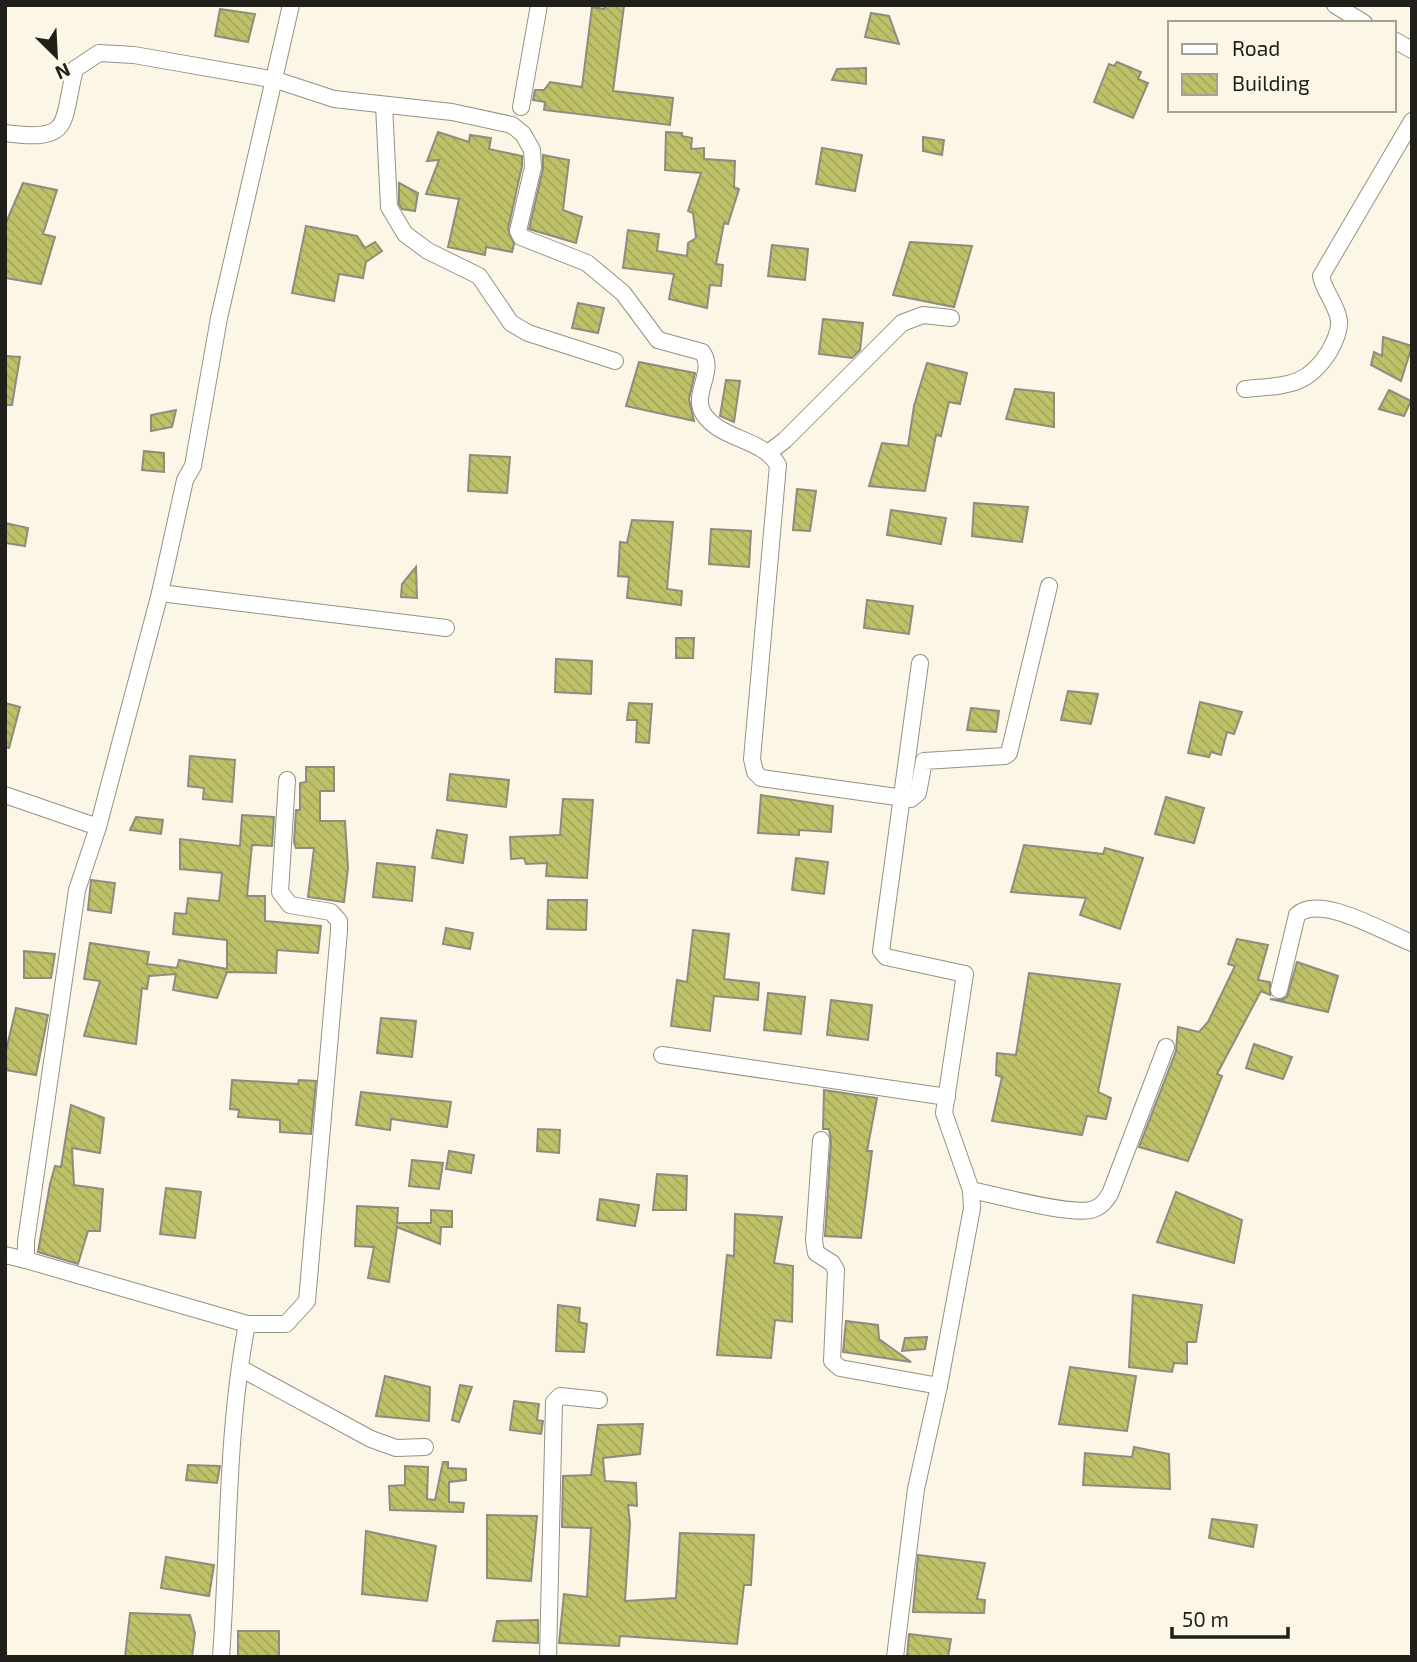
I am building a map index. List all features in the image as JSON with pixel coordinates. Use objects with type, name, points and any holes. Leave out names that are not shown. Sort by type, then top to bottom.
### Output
[{"type":"street","points":[[26,1260],[77,890],[98,827],[160,593],[185,480],[193,466],[222,305],[276,80],[291,5]]},
{"type":"street","points":[[521,107],[539,5]]},
{"type":"street","points":[[1335,5],[1361,21]]},
{"type":"street","points":[[1396,41],[1412,50]]},
{"type":"street","points":[[5,133],[48,136],[57,131],[63,123],[75,69],[99,53],[134,55],[276,80],[334,99],[452,112],[512,125],[523,134],[532,150],[533,167],[519,225],[521,237],[587,263],[623,293],[658,340],[702,352],[708,367],[701,398],[705,416],[717,426],[768,453],[778,465],[752,760],[755,772],[768,780],[911,799],[918,793],[924,761],[999,759],[1009,753],[1049,586]]},
{"type":"street","points":[[384,105],[389,207],[405,234],[428,251],[479,276],[511,323],[528,333],[615,361]]},
{"type":"street","points":[[1245,388],[1301,381],[1313,375],[1329,352],[1340,324],[1321,276],[1412,121]]},
{"type":"street","points":[[768,453],[785,440],[902,323],[923,315],[951,318]]},
{"type":"street","points":[[160,593],[446,628]]},
{"type":"street","points":[[895,1657],[905,1552],[972,1208],[971,1190],[945,1118],[965,974],[886,957],[881,951],[920,663]]},
{"type":"street","points":[[5,1255],[247,1324],[286,1324],[307,1301],[339,921],[331,912],[290,905],[279,892],[287,780]]},
{"type":"street","points":[[5,795],[98,827]]},
{"type":"street","points":[[1279,990],[1297,915],[1304,908],[1314,906],[1345,915],[1412,943]]},
{"type":"street","points":[[971,1190],[1074,1211],[1095,1209],[1103,1204],[1110,1194],[1166,1047]]},
{"type":"street","points":[[663,1055],[947,1097]]},
{"type":"street","points":[[821,1140],[814,1240],[816,1253],[832,1262],[836,1270],[832,1361],[840,1368],[939,1386]]},
{"type":"street","points":[[221,1657],[240,1368],[247,1324]]},
{"type":"street","points":[[240,1368],[371,1439],[396,1448],[425,1447]]},
{"type":"street","points":[[548,1657],[554,1402],[560,1396],[599,1400]]},
{"type":"building","points":[[605,5],[624,6],[613,91],[673,98],[670,125],[544,110],[545,102],[533,100],[535,90],[544,90],[550,82],[582,87],[592,7],[604,9]]},
{"type":"building","points":[[220,9],[255,14],[248,42],[215,36]]},
{"type":"building","points":[[871,13],[889,16],[899,44],[865,37]]},
{"type":"building","points":[[1117,62],[1141,72],[1138,79],[1148,83],[1133,118],[1094,102],[1109,64],[1114,66]]},
{"type":"building","points":[[866,68],[866,84],[832,80],[837,69]]},
{"type":"building","points":[[438,132],[469,142],[470,135],[491,138],[489,149],[522,156],[508,229],[514,244],[512,252],[486,247],[485,255],[448,247],[459,199],[426,194],[439,160],[427,161]]},
{"type":"building","points":[[666,132],[682,133],[682,136],[692,138],[691,149],[704,148],[704,159],[735,161],[734,187],[739,189],[728,224],[724,223],[716,264],[723,265],[721,286],[710,285],[707,308],[669,299],[674,274],[623,268],[628,230],[659,234],[657,251],[687,256],[688,243],[696,238],[693,213],[688,211],[701,173],[665,170]]},
{"type":"building","points":[[923,137],[944,140],[942,155],[923,151]]},
{"type":"building","points":[[822,148],[862,155],[855,191],[816,184]]},
{"type":"building","points":[[543,155],[569,160],[563,210],[582,217],[576,243],[529,229],[543,169]]},
{"type":"building","points":[[23,183],[57,190],[43,234],[55,237],[41,284],[5,278],[5,225]]},
{"type":"building","points":[[399,183],[418,193],[415,211],[402,209],[399,204]]},
{"type":"building","points":[[306,226],[357,236],[365,248],[375,242],[382,251],[366,262],[363,278],[339,274],[334,301],[292,293]]},
{"type":"building","points":[[910,242],[972,246],[954,307],[893,295]]},
{"type":"building","points":[[772,245],[808,249],[805,280],[768,276]]},
{"type":"building","points":[[578,303],[604,308],[598,333],[572,328]]},
{"type":"building","points":[[823,319],[863,323],[860,350],[852,358],[819,354]]},
{"type":"building","points":[[1383,337],[1412,346],[1401,381],[1371,365],[1374,352],[1382,356]]},
{"type":"building","points":[[5,356],[20,357],[12,405],[5,405]]},
{"type":"building","points":[[639,362],[695,373],[689,399],[694,421],[626,406]]},
{"type":"building","points":[[927,363],[967,373],[960,404],[949,402],[941,436],[936,435],[925,491],[869,486],[882,443],[908,446],[914,406]]},
{"type":"building","points":[[726,380],[740,381],[734,422],[720,416]]},
{"type":"building","points":[[1015,389],[1054,393],[1054,427],[1006,419]]},
{"type":"building","points":[[1389,390],[1411,401],[1404,416],[1379,409]]},
{"type":"building","points":[[176,410],[172,427],[151,431],[151,415]]},
{"type":"building","points":[[144,451],[164,453],[164,472],[142,470]]},
{"type":"building","points":[[470,455],[510,457],[507,493],[468,491]]},
{"type":"building","points":[[797,489],[816,491],[810,531],[793,530]]},
{"type":"building","points":[[974,503],[1028,507],[1022,542],[972,536]]},
{"type":"building","points":[[891,510],[946,518],[941,544],[887,535]]},
{"type":"building","points":[[632,520],[673,522],[667,589],[682,591],[681,605],[627,598],[629,577],[618,576],[620,542],[627,543]]},
{"type":"building","points":[[5,523],[28,528],[25,546],[5,543]]},
{"type":"building","points":[[711,529],[751,531],[749,567],[709,564]]},
{"type":"building","points":[[416,567],[417,598],[401,597],[402,584]]},
{"type":"building","points":[[867,600],[913,606],[909,634],[864,628]]},
{"type":"building","points":[[676,638],[694,638],[693,658],[676,658]]},
{"type":"building","points":[[556,659],[592,661],[591,694],[555,692]]},
{"type":"building","points":[[1068,691],[1098,694],[1091,724],[1061,720]]},
{"type":"building","points":[[1200,702],[1242,712],[1234,734],[1227,732],[1221,755],[1211,752],[1209,757],[1188,753]]},
{"type":"building","points":[[5,703],[20,707],[9,748],[5,747]]},
{"type":"building","points":[[629,703],[652,704],[649,743],[636,742],[637,720],[627,720]]},
{"type":"building","points":[[971,708],[999,711],[996,732],[967,730]]},
{"type":"building","points":[[190,756],[235,760],[232,802],[203,799],[204,788],[188,786]]},
{"type":"building","points":[[306,767],[334,767],[334,791],[320,791],[320,821],[345,821],[348,868],[344,902],[308,897],[314,848],[296,848],[294,842],[296,810],[300,810],[300,783],[306,782]]},
{"type":"building","points":[[450,774],[509,780],[506,807],[447,800]]},
{"type":"building","points":[[761,795],[833,806],[831,832],[799,830],[799,835],[758,833]]},
{"type":"building","points":[[1166,797],[1204,808],[1194,843],[1155,834]]},
{"type":"building","points":[[563,799],[593,800],[587,878],[546,876],[547,863],[526,864],[524,858],[511,859],[510,837],[560,835]]},
{"type":"building","points":[[242,815],[274,817],[272,846],[252,845],[247,896],[265,896],[265,921],[321,926],[318,953],[277,950],[276,973],[227,972],[217,998],[173,990],[176,974],[149,976],[147,989],[142,988],[136,1044],[84,1036],[100,981],[84,979],[90,943],[149,952],[147,964],[177,968],[179,960],[227,969],[227,940],[173,934],[175,913],[186,914],[188,898],[219,901],[222,873],[180,869],[180,839],[240,846]]},
{"type":"building","points":[[136,817],[163,820],[161,834],[130,830]]},
{"type":"building","points":[[437,830],[467,835],[463,863],[432,858]]},
{"type":"building","points":[[1024,845],[1103,854],[1105,848],[1143,858],[1120,929],[1080,915],[1086,898],[1011,892]]},
{"type":"building","points":[[796,858],[828,862],[824,894],[792,890]]},
{"type":"building","points":[[377,863],[415,867],[412,901],[373,897]]},
{"type":"building","points":[[91,880],[115,883],[111,913],[88,910]]},
{"type":"building","points":[[548,900],[587,900],[586,930],[547,929]]},
{"type":"building","points":[[446,928],[473,933],[470,949],[443,944]]},
{"type":"building","points":[[693,930],[729,934],[724,979],[759,983],[758,1000],[714,996],[710,1031],[671,1026],[677,980],[687,982]]},
{"type":"building","points":[[1237,939],[1268,945],[1258,980],[1270,982],[1270,995],[1261,991],[1217,1074],[1222,1076],[1188,1161],[1139,1147],[1176,1051],[1178,1027],[1199,1032],[1208,1022],[1235,966],[1228,964]]},
{"type":"building","points":[[24,951],[55,954],[51,978],[24,978]]},
{"type":"building","points":[[1297,962],[1338,976],[1328,1012],[1270,999],[1281,1000],[1287,997]]},
{"type":"building","points":[[1029,973],[1120,984],[1098,1092],[1111,1098],[1106,1119],[1087,1116],[1082,1135],[992,1121],[1002,1077],[996,1075],[997,1053],[1016,1055]]},
{"type":"building","points":[[768,993],[805,997],[801,1034],[764,1030]]},
{"type":"building","points":[[831,1000],[872,1005],[868,1040],[827,1035]]},
{"type":"building","points":[[16,1008],[48,1015],[36,1075],[5,1070],[5,1055]]},
{"type":"building","points":[[381,1018],[416,1021],[412,1057],[377,1053]]},
{"type":"building","points":[[1254,1044],[1292,1057],[1283,1079],[1246,1068]]},
{"type":"building","points":[[232,1080],[298,1084],[299,1080],[316,1081],[311,1134],[280,1132],[280,1120],[238,1117],[239,1110],[230,1109]]},
{"type":"building","points":[[824,1090],[877,1098],[867,1151],[872,1151],[861,1238],[825,1236],[831,1141],[829,1129],[823,1129]]},
{"type":"building","points":[[361,1092],[451,1102],[447,1127],[391,1119],[390,1130],[356,1125]]},
{"type":"building","points":[[71,1105],[104,1118],[100,1153],[72,1148],[74,1185],[103,1189],[100,1231],[88,1231],[78,1264],[38,1252],[50,1184],[55,1166],[61,1167]]},
{"type":"building","points":[[538,1129],[560,1130],[559,1153],[537,1151]]},
{"type":"building","points":[[449,1151],[474,1155],[471,1173],[446,1169]]},
{"type":"building","points":[[412,1160],[443,1163],[439,1189],[409,1186]]},
{"type":"building","points":[[657,1174],[687,1176],[686,1210],[653,1210]]},
{"type":"building","points":[[166,1188],[201,1192],[195,1238],[160,1234]]},
{"type":"building","points":[[1176,1192],[1242,1220],[1234,1263],[1157,1242]]},
{"type":"building","points":[[600,1199],[639,1205],[635,1226],[597,1220]]},
{"type":"building","points":[[357,1206],[398,1208],[397,1223],[431,1223],[431,1210],[452,1211],[452,1227],[441,1227],[440,1244],[397,1227],[389,1282],[368,1278],[374,1247],[355,1246]]},
{"type":"building","points":[[735,1214],[782,1217],[774,1263],[793,1266],[792,1322],[775,1320],[771,1358],[717,1355],[727,1255],[734,1256]]},
{"type":"building","points":[[1133,1295],[1202,1305],[1196,1342],[1187,1342],[1187,1364],[1174,1363],[1172,1372],[1129,1367]]},
{"type":"building","points":[[558,1305],[580,1308],[579,1322],[587,1324],[584,1352],[556,1351]]},
{"type":"building","points":[[846,1321],[878,1325],[879,1339],[911,1362],[843,1352]]},
{"type":"building","points":[[927,1337],[925,1349],[902,1351],[905,1338]]},
{"type":"building","points":[[1070,1367],[1136,1376],[1127,1431],[1059,1424]]},
{"type":"building","points":[[385,1376],[430,1387],[429,1421],[376,1416]]},
{"type":"building","points":[[460,1385],[472,1387],[459,1422],[452,1420]]},
{"type":"building","points":[[514,1401],[539,1404],[537,1420],[543,1421],[541,1434],[510,1430]]},
{"type":"building","points":[[643,1424],[640,1454],[603,1458],[605,1481],[636,1483],[637,1506],[628,1505],[630,1523],[625,1601],[676,1598],[680,1533],[754,1535],[751,1585],[744,1585],[737,1644],[620,1636],[619,1646],[559,1643],[564,1594],[587,1597],[591,1528],[562,1527],[563,1476],[591,1475],[598,1425]]},
{"type":"building","points":[[1134,1447],[1169,1454],[1170,1489],[1083,1485],[1085,1453],[1132,1457]]},
{"type":"building","points":[[443,1462],[448,1462],[448,1468],[466,1469],[466,1480],[449,1482],[449,1502],[464,1503],[463,1512],[390,1510],[389,1486],[405,1485],[405,1466],[428,1467],[427,1499],[435,1500]]},
{"type":"building","points":[[188,1465],[220,1466],[217,1483],[186,1480]]},
{"type":"building","points":[[487,1515],[537,1516],[531,1581],[487,1578]]},
{"type":"building","points":[[1212,1519],[1257,1525],[1253,1547],[1209,1538]]},
{"type":"building","points":[[366,1531],[436,1546],[427,1601],[362,1594]]},
{"type":"building","points":[[918,1555],[985,1563],[977,1599],[985,1600],[984,1613],[913,1612]]},
{"type":"building","points":[[166,1557],[214,1565],[209,1596],[161,1588]]},
{"type":"building","points":[[130,1613],[190,1615],[195,1633],[192,1657],[125,1657]]},
{"type":"building","points":[[538,1620],[538,1643],[493,1641],[497,1621]]},
{"type":"building","points":[[238,1631],[279,1631],[279,1657],[238,1657]]},
{"type":"building","points":[[909,1634],[951,1639],[948,1657],[907,1657]]}]
